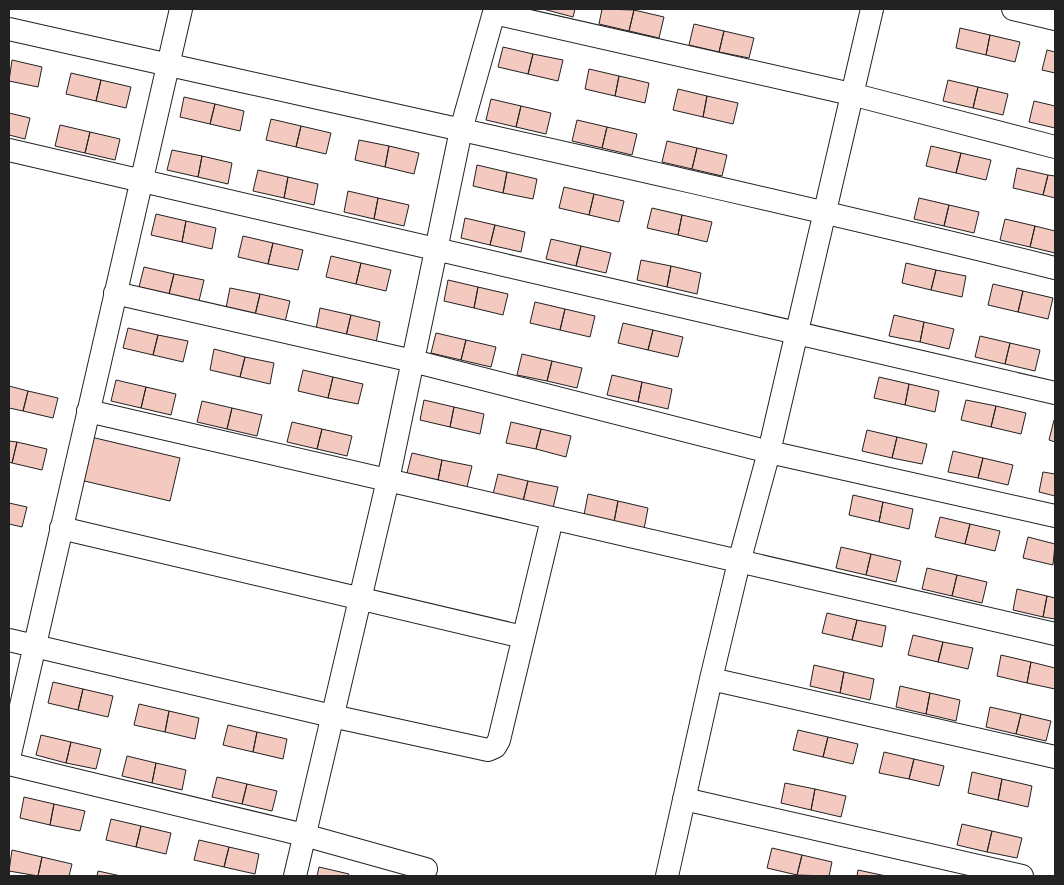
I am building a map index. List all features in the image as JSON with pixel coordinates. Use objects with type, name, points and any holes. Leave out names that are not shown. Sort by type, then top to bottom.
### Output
[{"type":"street","points":[[9,758],[181,9]]},
{"type":"street","points":[[667,876],[710,679],[769,452],[872,9]]},
{"type":"street","points":[[1013,9],[1055,19]]},
{"type":"street","points":[[295,876],[388,480],[461,130],[495,11],[851,94],[1055,147]]},
{"type":"street","points":[[9,29],[825,211],[1055,268]]},
{"type":"street","points":[[9,150],[1055,393]]},
{"type":"street","points":[[115,293],[414,361],[769,452],[1055,516]]},
{"type":"street","points":[[88,411],[1055,634]]},
{"type":"street","points":[[9,640],[332,716],[488,750],[495,747],[499,740],[552,519]]},
{"type":"street","points":[[61,528],[523,637]]},
{"type":"street","points":[[710,679],[1055,757]]},
{"type":"street","points":[[9,764],[304,835],[426,869]]},
{"type":"street","points":[[684,799],[1022,876]]},
{"type":"building","points":[[543,9],[575,9],[573,17]]},
{"type":"building","points":[[602,9],[634,10],[629,31],[599,24]]},
{"type":"building","points":[[634,10],[664,17],[659,38],[629,31]]},
{"type":"building","points":[[694,24],[724,31],[719,52],[689,45]]},
{"type":"building","points":[[960,28],[990,35],[986,55],[956,48]]},
{"type":"building","points":[[724,31],[754,38],[749,58],[719,52]]},
{"type":"building","points":[[990,35],[1020,42],[1015,62],[986,55]]},
{"type":"building","points":[[503,47],[533,54],[528,74],[498,67]]},
{"type":"building","points":[[1047,50],[1055,52],[1055,73],[1042,70]]},
{"type":"building","points":[[533,54],[563,60],[558,81],[528,74]]},
{"type":"building","points":[[12,60],[42,67],[38,87],[9,81]]},
{"type":"building","points":[[589,69],[619,76],[615,96],[585,89]]},
{"type":"building","points":[[71,73],[101,80],[96,101],[66,94]]},
{"type":"building","points":[[619,76],[649,83],[645,103],[615,96]]},
{"type":"building","points":[[101,80],[131,87],[126,108],[96,101]]},
{"type":"building","points":[[948,80],[978,87],[973,108],[943,101]]},
{"type":"building","points":[[978,87],[1008,94],[1003,115],[973,108]]},
{"type":"building","points":[[678,89],[707,96],[703,117],[673,110]]},
{"type":"building","points":[[707,96],[738,103],[733,124],[703,117]]},
{"type":"building","points":[[184,97],[215,104],[210,124],[180,117]]},
{"type":"building","points":[[491,99],[521,106],[516,127],[486,120]]},
{"type":"building","points":[[1034,101],[1055,106],[1055,128],[1029,122]]},
{"type":"building","points":[[215,104],[244,111],[240,131],[210,124]]},
{"type":"building","points":[[521,106],[551,113],[546,134],[516,127]]},
{"type":"building","points":[[9,113],[30,118],[25,139],[9,135]]},
{"type":"building","points":[[271,119],[301,126],[296,147],[266,140]]},
{"type":"building","points":[[577,120],[607,127],[602,148],[572,141]]},
{"type":"building","points":[[60,125],[90,132],[85,153],[55,146]]},
{"type":"building","points":[[301,126],[331,133],[326,154],[296,147]]},
{"type":"building","points":[[607,127],[637,134],[632,155],[602,148]]},
{"type":"building","points":[[90,132],[120,139],[115,160],[85,153]]},
{"type":"building","points":[[359,140],[389,146],[385,167],[355,160]]},
{"type":"building","points":[[667,141],[697,148],[692,169],[662,162]]},
{"type":"building","points":[[389,146],[419,153],[414,174],[385,167]]},
{"type":"building","points":[[931,146],[961,153],[956,173],[926,166]]},
{"type":"building","points":[[697,148],[727,155],[722,176],[692,169]]},
{"type":"building","points":[[172,150],[202,156],[198,177],[167,170]]},
{"type":"building","points":[[961,153],[991,160],[986,180],[956,173]]},
{"type":"building","points":[[202,156],[232,163],[228,184],[198,177]]},
{"type":"building","points":[[477,165],[507,172],[503,193],[473,186]]},
{"type":"building","points":[[1017,168],[1048,175],[1043,195],[1013,188]]},
{"type":"building","points":[[258,170],[288,177],[284,198],[253,191]]},
{"type":"building","points":[[507,172],[537,179],[533,199],[503,193]]},
{"type":"building","points":[[1048,175],[1055,176],[1055,198],[1043,195]]},
{"type":"building","points":[[288,177],[318,184],[314,205],[284,198]]},
{"type":"building","points":[[564,187],[594,194],[589,215],[559,208]]},
{"type":"building","points":[[348,191],[378,198],[374,219],[344,212]]},
{"type":"building","points":[[594,194],[624,201],[619,222],[589,215]]},
{"type":"building","points":[[378,198],[409,205],[404,226],[374,219]]},
{"type":"building","points":[[919,198],[949,205],[944,226],[914,219]]},
{"type":"building","points":[[949,205],[979,212],[974,233],[944,226]]},
{"type":"building","points":[[652,208],[682,215],[678,235],[647,228]]},
{"type":"building","points":[[156,214],[186,221],[182,242],[151,235]]},
{"type":"building","points":[[682,215],[712,222],[707,242],[678,235]]},
{"type":"building","points":[[465,218],[495,225],[490,245],[461,238]]},
{"type":"building","points":[[1005,219],[1035,226],[1030,247],[1000,240]]},
{"type":"building","points":[[186,221],[216,228],[212,249],[182,242]]},
{"type":"building","points":[[495,225],[525,232],[521,252],[490,245]]},
{"type":"building","points":[[1035,226],[1055,231],[1055,253],[1030,247]]},
{"type":"building","points":[[243,236],[273,243],[268,264],[238,257]]},
{"type":"building","points":[[551,239],[581,246],[576,266],[546,259]]},
{"type":"building","points":[[273,243],[303,250],[298,270],[268,264]]},
{"type":"building","points":[[581,246],[611,253],[606,273],[576,266]]},
{"type":"building","points":[[331,256],[361,263],[356,284],[326,277]]},
{"type":"building","points":[[641,260],[671,266],[667,287],[637,280]]},
{"type":"building","points":[[361,263],[391,270],[386,291],[356,284]]},
{"type":"building","points":[[906,263],[936,270],[931,290],[902,283]]},
{"type":"building","points":[[671,266],[701,273],[697,294],[667,287]]},
{"type":"building","points":[[144,267],[174,274],[169,294],[139,287]]},
{"type":"building","points":[[936,270],[966,276],[962,297],[931,290]]},
{"type":"building","points":[[174,274],[204,280],[199,301],[169,294]]},
{"type":"building","points":[[448,280],[478,287],[474,308],[444,301]]},
{"type":"building","points":[[993,284],[1023,291],[1018,312],[988,305]]},
{"type":"building","points":[[478,287],[508,294],[503,315],[474,308]]},
{"type":"building","points":[[230,288],[260,294],[255,315],[226,308]]},
{"type":"building","points":[[1023,291],[1053,298],[1048,319],[1018,312]]},
{"type":"building","points":[[260,294],[290,301],[285,322],[255,315]]},
{"type":"building","points":[[535,302],[565,309],[560,330],[530,323]]},
{"type":"building","points":[[320,308],[351,315],[346,336],[316,329]]},
{"type":"building","points":[[565,309],[595,316],[590,337],[560,330]]},
{"type":"building","points":[[351,315],[380,322],[376,343],[346,336]]},
{"type":"building","points":[[894,315],[924,322],[920,342],[889,336]]},
{"type":"building","points":[[924,322],[954,329],[949,349],[920,342]]},
{"type":"building","points":[[623,323],[653,330],[648,350],[618,343]]},
{"type":"building","points":[[128,328],[158,335],[153,355],[123,348]]},
{"type":"building","points":[[653,330],[683,337],[678,357],[648,350]]},
{"type":"building","points":[[436,333],[466,340],[461,360],[431,353]]},
{"type":"building","points":[[158,335],[188,341],[183,362],[153,355]]},
{"type":"building","points":[[980,336],[1010,343],[1005,364],[975,357]]},
{"type":"building","points":[[466,340],[496,347],[491,367],[461,360]]},
{"type":"building","points":[[1010,343],[1040,350],[1035,371],[1005,364]]},
{"type":"building","points":[[214,349],[245,357],[240,377],[210,370]]},
{"type":"building","points":[[522,354],[552,361],[547,381],[517,375]]},
{"type":"building","points":[[245,357],[274,363],[270,384],[240,377]]},
{"type":"building","points":[[552,361],[582,368],[577,388],[547,381]]},
{"type":"building","points":[[303,370],[333,377],[328,398],[298,391]]},
{"type":"building","points":[[612,375],[642,382],[638,402],[607,395]]},
{"type":"building","points":[[333,377],[363,384],[358,404],[328,398]]},
{"type":"building","points":[[879,377],[909,384],[905,405],[874,398]]},
{"type":"building","points":[[116,380],[146,387],[141,408],[111,401]]},
{"type":"building","points":[[642,382],[672,389],[668,409],[638,402]]},
{"type":"building","points":[[909,384],[939,391],[935,412],[905,405]]},
{"type":"building","points":[[9,386],[28,391],[23,411],[9,408]]},
{"type":"building","points":[[146,387],[176,394],[171,415],[141,408]]},
{"type":"building","points":[[28,391],[58,398],[53,418],[23,411]]},
{"type":"building","points":[[424,400],[454,407],[450,427],[420,420]]},
{"type":"building","points":[[966,400],[996,406],[991,427],[961,420]]},
{"type":"building","points":[[202,401],[232,408],[227,429],[197,422]]},
{"type":"building","points":[[996,406],[1026,413],[1021,434],[991,427]]},
{"type":"building","points":[[454,407],[484,414],[480,434],[450,427]]},
{"type":"building","points":[[232,408],[262,415],[257,436],[227,429]]},
{"type":"building","points":[[1055,420],[1055,442],[1049,440]]},
{"type":"building","points":[[292,422],[322,429],[317,449],[287,442]]},
{"type":"building","points":[[511,422],[541,429],[536,449],[506,443]]},
{"type":"building","points":[[322,429],[352,436],[347,456],[317,449]]},
{"type":"building","points":[[541,429],[571,436],[566,457],[536,449]]},
{"type":"building","points":[[867,430],[897,437],[892,458],[862,451]]},
{"type":"building","points":[[91,437],[180,458],[170,501],[80,480]]},
{"type":"building","points":[[897,437],[927,444],[922,464],[892,458]]},
{"type":"building","points":[[9,441],[17,442],[12,463],[9,462]]},
{"type":"building","points":[[17,442],[47,449],[42,470],[12,463]]},
{"type":"building","points":[[953,451],[983,458],[978,478],[948,472]]},
{"type":"building","points":[[412,453],[442,460],[438,480],[407,473]]},
{"type":"building","points":[[983,458],[1013,465],[1008,485],[978,478]]},
{"type":"building","points":[[442,460],[472,466],[467,487],[438,480]]},
{"type":"building","points":[[1043,472],[1055,474],[1055,496],[1039,492]]},
{"type":"building","points":[[498,474],[528,481],[523,501],[493,494]]},
{"type":"building","points":[[528,481],[558,487],[553,508],[523,501]]},
{"type":"building","points":[[588,494],[618,501],[614,522],[584,515]]},
{"type":"building","points":[[853,495],[883,502],[879,522],[849,515]]},
{"type":"building","points":[[618,501],[648,508],[644,529],[614,522]]},
{"type":"building","points":[[883,502],[913,509],[909,529],[879,522]]},
{"type":"building","points":[[9,503],[27,507],[22,527],[9,524]]},
{"type":"building","points":[[940,517],[970,524],[965,544],[935,537]]},
{"type":"building","points":[[970,524],[1000,531],[995,551],[965,544]]},
{"type":"building","points":[[1028,537],[1055,544],[1053,565],[1023,558]]},
{"type":"building","points":[[841,547],[871,554],[866,575],[836,568]]},
{"type":"building","points":[[871,554],[901,561],[896,582],[866,575]]},
{"type":"building","points":[[927,568],[957,575],[952,596],[922,589]]},
{"type":"building","points":[[957,575],[987,582],[982,603],[952,596]]},
{"type":"building","points":[[1017,589],[1047,596],[1043,617],[1013,610]]},
{"type":"building","points":[[1047,596],[1055,598],[1055,619],[1043,617]]},
{"type":"building","points":[[827,613],[857,620],[852,640],[822,633]]},
{"type":"building","points":[[857,620],[886,626],[882,647],[852,640]]},
{"type":"building","points":[[913,635],[943,642],[938,662],[908,655]]},
{"type":"building","points":[[943,642],[973,648],[968,669],[938,662]]},
{"type":"building","points":[[1001,655],[1031,662],[1027,683],[997,676]]},
{"type":"building","points":[[1031,662],[1055,668],[1055,689],[1027,683]]},
{"type":"building","points":[[814,665],[844,672],[840,693],[810,686]]},
{"type":"building","points":[[844,672],[874,679],[870,700],[840,693]]},
{"type":"building","points":[[53,682],[83,689],[78,710],[48,703]]},
{"type":"building","points":[[900,686],[930,693],[926,714],[896,707]]},
{"type":"building","points":[[83,689],[113,696],[108,717],[78,710]]},
{"type":"building","points":[[930,693],[960,700],[956,721],[926,714]]},
{"type":"building","points":[[139,704],[169,711],[165,732],[134,725]]},
{"type":"building","points":[[990,707],[1021,714],[1016,734],[986,727]]},
{"type":"building","points":[[169,711],[199,718],[195,739],[165,732]]},
{"type":"building","points":[[1021,714],[1051,721],[1046,741],[1016,734]]},
{"type":"building","points":[[228,725],[257,732],[253,752],[223,745]]},
{"type":"building","points":[[798,730],[828,737],[823,757],[793,750]]},
{"type":"building","points":[[257,732],[287,739],[283,759],[253,752]]},
{"type":"building","points":[[41,735],[71,742],[66,763],[36,755]]},
{"type":"building","points":[[828,737],[858,744],[853,764],[823,757]]},
{"type":"building","points":[[71,742],[101,749],[96,769],[66,763]]},
{"type":"building","points":[[884,752],[914,759],[909,779],[879,773]]},
{"type":"building","points":[[127,756],[156,763],[152,783],[122,776]]},
{"type":"building","points":[[914,759],[944,766],[939,786],[909,779]]},
{"type":"building","points":[[156,763],[186,770],[182,790],[152,783]]},
{"type":"building","points":[[972,772],[1002,779],[998,800],[968,793]]},
{"type":"building","points":[[217,777],[247,784],[242,804],[212,797]]},
{"type":"building","points":[[1002,779],[1032,786],[1028,807],[998,800]]},
{"type":"building","points":[[785,783],[815,789],[811,810],[781,803]]},
{"type":"building","points":[[247,784],[277,791],[272,811],[242,804]]},
{"type":"building","points":[[815,789],[846,796],[841,817],[811,810]]},
{"type":"building","points":[[24,797],[54,804],[50,825],[20,818]]},
{"type":"building","points":[[54,804],[85,811],[80,831],[50,825]]},
{"type":"building","points":[[111,819],[141,826],[136,847],[106,840]]},
{"type":"building","points":[[962,824],[992,831],[987,852],[957,845]]},
{"type":"building","points":[[141,826],[171,833],[166,854],[136,847]]},
{"type":"building","points":[[992,831],[1022,838],[1017,858],[987,852]]},
{"type":"building","points":[[199,840],[229,847],[224,867],[194,860]]},
{"type":"building","points":[[229,847],[259,854],[255,874],[224,867]]},
{"type":"building","points":[[772,848],[802,855],[797,875],[767,868]]},
{"type":"building","points":[[12,850],[42,857],[38,876],[9,871]]},
{"type":"building","points":[[802,855],[832,862],[829,876],[797,875]]},
{"type":"building","points":[[42,857],[72,864],[69,876],[38,876]]},
{"type":"building","points":[[319,867],[349,874],[348,876],[317,876]]},
{"type":"building","points":[[858,870],[886,876],[857,876]]},
{"type":"building","points":[[98,871],[121,876],[97,876]]}]
